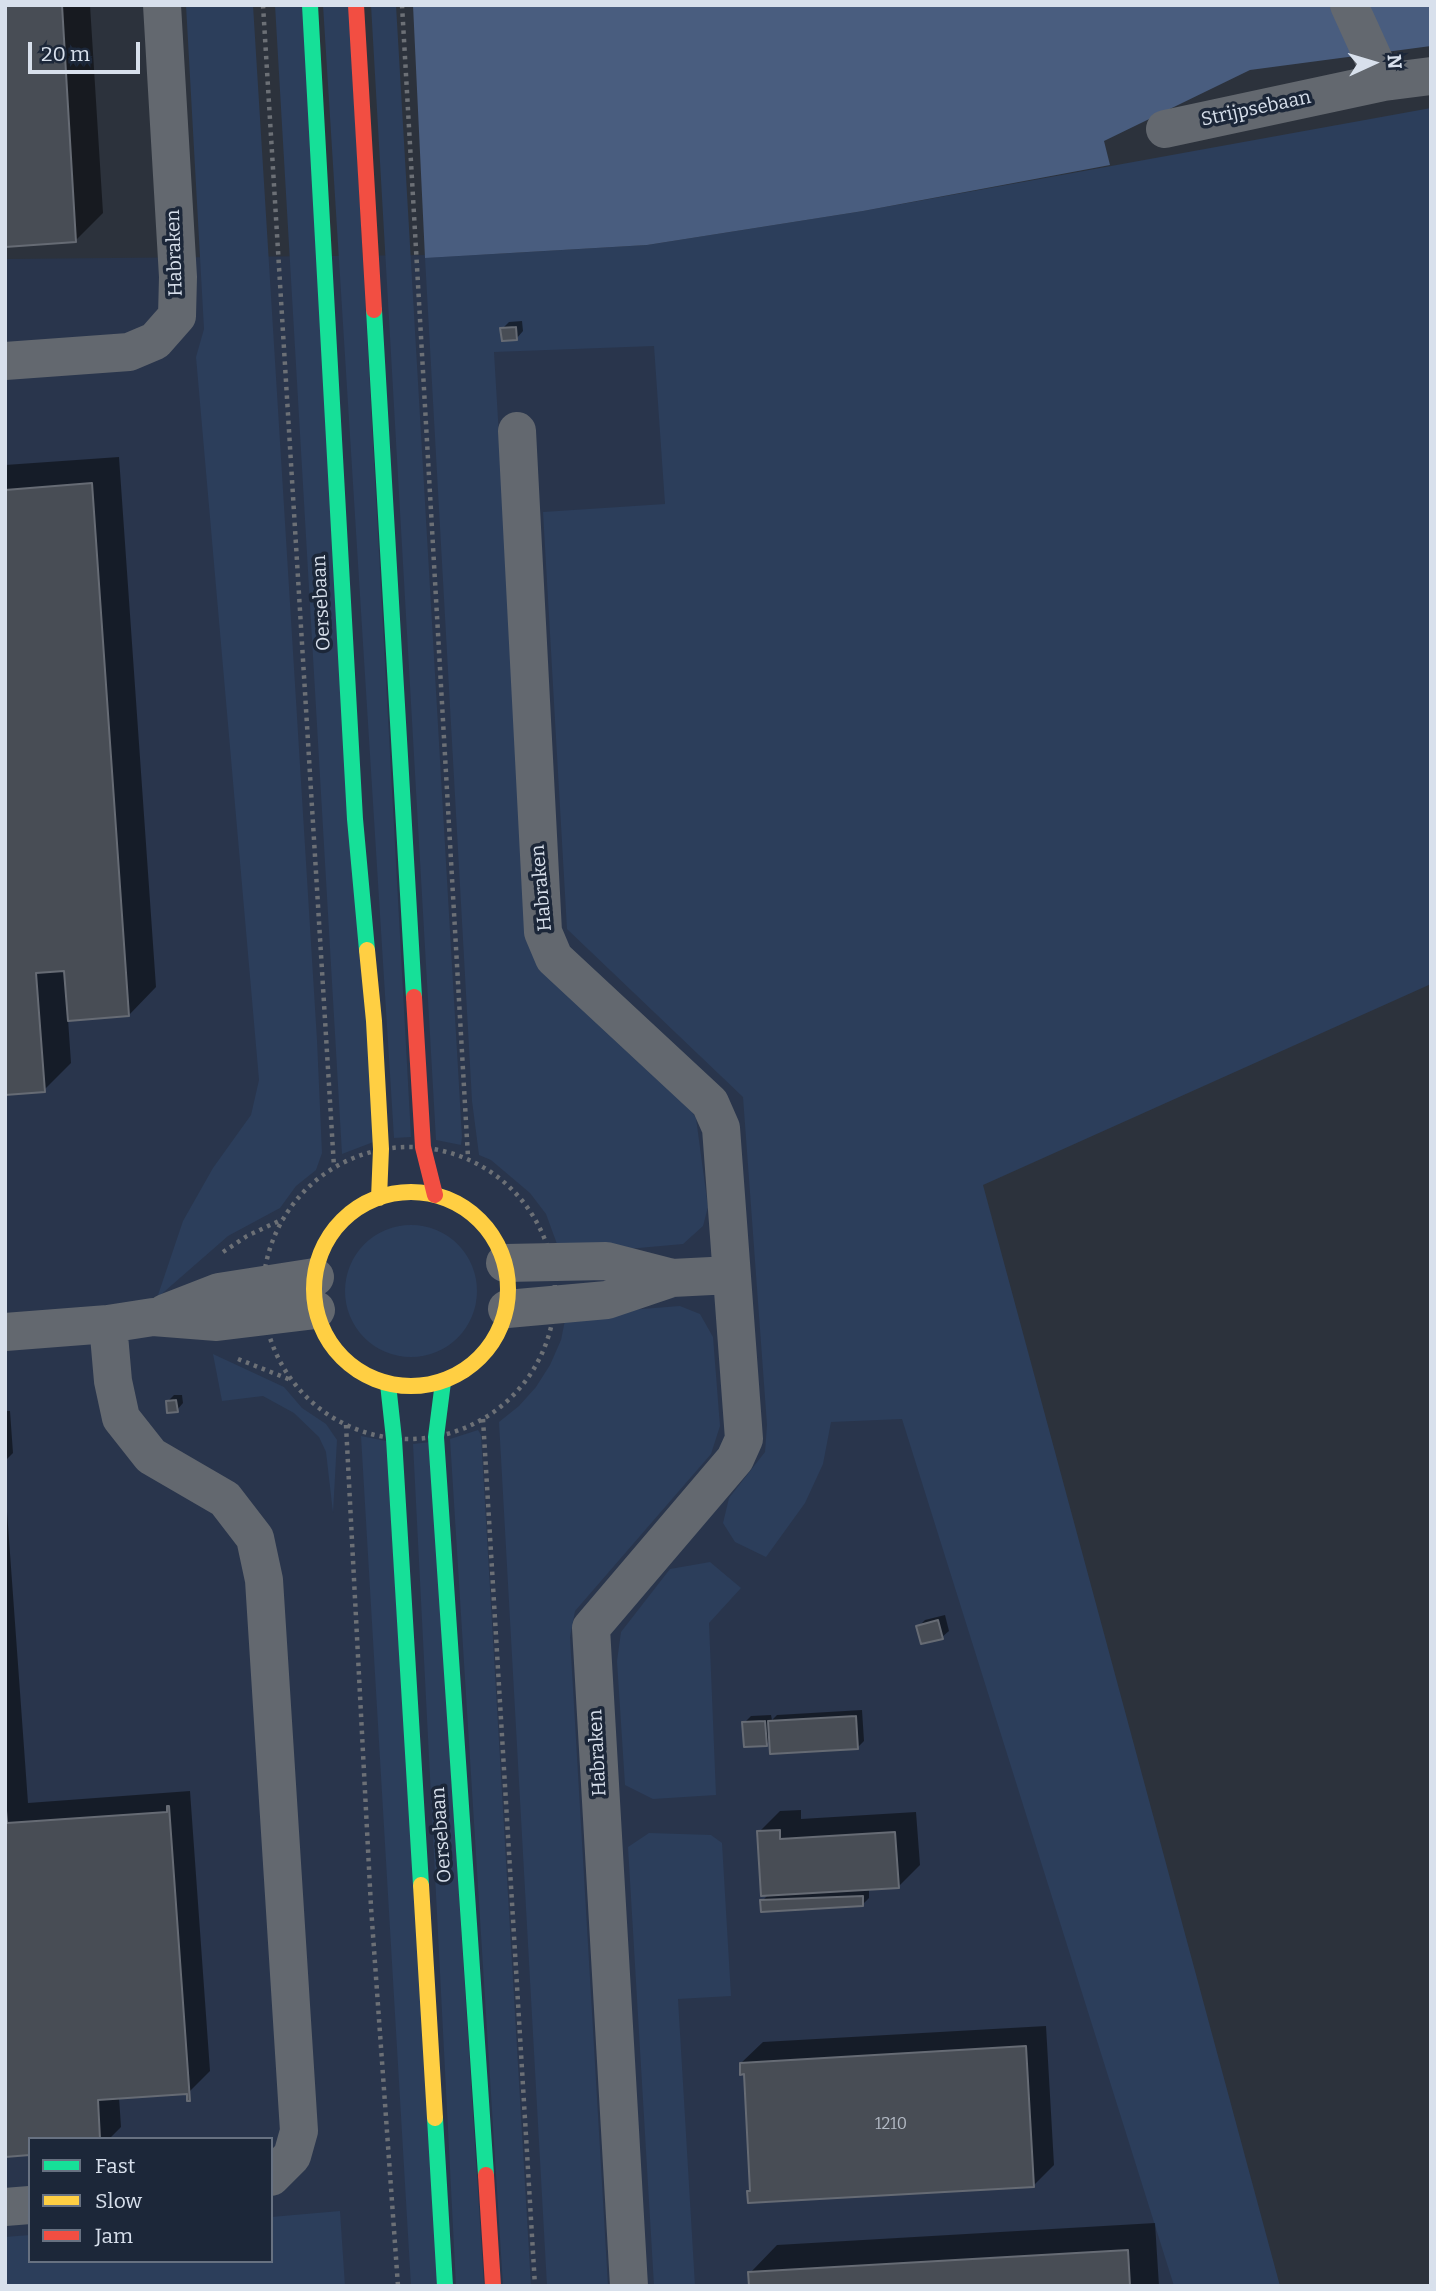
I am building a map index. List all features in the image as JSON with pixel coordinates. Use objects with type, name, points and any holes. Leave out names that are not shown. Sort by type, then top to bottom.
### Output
[{"type":"main road","name":"Oersebaan","points":[[310,5],[355,819],[374,1021],[382,1149],[379,1198]]},
{"type":"main road","points":[[356,5],[423,1147],[435,1195]]},
{"type":"main road","points":[[407,1192],[435,1195],[458,1204],[479,1220],[495,1240],[505,1263],[507,1309],[494,1340],[472,1366],[443,1382],[415,1387],[388,1384],[355,1369],[330,1343],[315,1294],[322,1251],[335,1228],[355,1210],[379,1198],[407,1192]]},
{"type":"main road","name":"Oersebaan","points":[[443,1382],[436,1437],[493,2286]]},
{"type":"main road","name":"Oersebaan","points":[[388,1384],[394,1439],[445,2286]]},
{"type":"street","name":"Habraken","points":[[5,361],[129,352],[155,341],[177,316],[178,277],[162,5]]},
{"type":"street","points":[[1349,5],[1384,82]]},
{"type":"street","name":"Strijpsebaan","points":[[1165,129],[1384,82],[1431,76]]},
{"type":"street","name":"Habraken","points":[[517,431],[542,932],[554,958],[710,1103],[721,1128],[744,1439],[735,1459],[591,1628],[629,2286]]},
{"type":"street","points":[[505,1263],[606,1261],[672,1278]]},
{"type":"street","points":[[507,1309],[607,1300],[672,1278],[731,1275]]},
{"type":"street","points":[[5,1332],[108,1324],[153,1317],[217,1322],[264,1300],[315,1294]]},
{"type":"street","points":[[108,1324],[113,1381],[121,1418],[151,1456],[225,1499],[255,1538],[264,1580],[299,2131],[292,2155],[273,2175]]},
{"type":"street","points":[[5,2207],[28,2205]]},
{"type":"path","name":"Oersebaan","points":[[263,5],[334,1167]]},
{"type":"path","points":[[401,5],[468,1158]]},
{"type":"path","points":[[423,1147],[468,1158],[512,1189],[530,1211],[552,1264],[554,1306],[551,1328],[533,1371],[511,1397],[484,1419],[461,1430],[436,1437],[394,1439],[346,1425],[308,1399],[292,1381],[270,1339],[264,1300],[266,1262],[283,1219],[305,1190],[334,1167],[356,1156],[382,1149],[423,1147]]},
{"type":"path","points":[[484,1419],[535,2286]]},
{"type":"path","points":[[346,1425],[371,1908],[398,2286]]},
{"type":"shaded area","points":[[186,5],[253,5],[322,1153],[316,1170],[296,1186],[280,1208],[228,1236],[157,1298],[183,1221],[213,1168],[251,1115],[259,1080],[196,357],[204,329]]},
{"type":"shaded area","points":[[275,5],[303,5],[376,1141],[342,1154]]},
{"type":"shaded area","points":[[323,5],[349,5],[411,1137],[394,1138]]},
{"type":"shaded area","points":[[371,5],[396,5],[461,1145],[436,1140]]},
{"type":"shaded area","points":[[413,5],[1431,5],[1431,46],[1250,70],[1104,141],[1110,165],[863,211],[647,245],[425,258]]},
{"type":"shaded area","points":[[1431,108],[1431,984],[983,1185],[1280,2286],[1174,2286],[902,1419],[831,1422],[823,1464],[805,1503],[766,1557],[735,1542],[723,1523],[729,1498],[765,1452],[767,1425],[743,1097],[567,929],[543,512],[665,504],[654,346],[494,352],[527,906],[681,1095],[696,1118],[708,1207],[703,1226],[683,1244],[561,1255],[546,1214],[530,1193],[491,1160],[479,1155],[472,1101],[425,258],[647,245],[863,211]]},
{"type":"shaded area","points":[[858,251],[937,1243],[1271,2286],[5,2286],[5,259]]},
{"type":"shaded area","points":[[411,1225],[436,1230],[458,1244],[472,1266],[477,1291],[472,1316],[458,1338],[436,1352],[411,1357],[386,1352],[364,1338],[350,1316],[345,1291],[350,1266],[364,1244],[386,1230]]},
{"type":"shaded area","points":[[680,1306],[700,1314],[713,1337],[720,1426],[711,1454],[575,1611],[570,1637],[608,2286],[547,2286],[499,1422],[519,1406],[536,1387],[550,1365],[561,1340],[566,1315]]},
{"type":"shaded area","points":[[213,1354],[284,1387],[302,1408],[326,1424],[337,1440],[333,1513],[326,1452],[319,1437],[294,1413],[263,1396],[222,1401]]},
{"type":"shaded area","points":[[478,1430],[481,1435],[531,2286],[503,2286],[450,1439]]},
{"type":"shaded area","points":[[361,1436],[386,1441],[440,2286],[411,2286]]},
{"type":"shaded area","points":[[430,1442],[484,2286],[456,2286],[413,1444]]},
{"type":"shaded area","points":[[710,1562],[741,1588],[709,1623],[716,1795],[653,1799],[625,1785],[617,1661],[621,1632],[670,1569]]},
{"type":"shaded area","points":[[649,1833],[711,1835],[722,1843],[731,1996],[678,1999],[695,2286],[654,2286],[628,1847]]},
{"type":"shaded area","points":[[340,2211],[345,2286],[5,2286],[5,2237],[28,2235],[28,2263],[273,2263],[273,2217]]},
{"type":"building","points":[[5,5],[62,5],[76,242],[5,247]]},
{"type":"building","points":[[516,327],[517,340],[502,341],[500,328]]},
{"type":"building","points":[[92,483],[129,1016],[68,1021],[64,971],[36,973],[45,1092],[5,1095],[5,490]]},
{"type":"building","points":[[176,1400],[178,1412],[167,1413],[166,1401]]},
{"type":"building","points":[[938,1620],[943,1639],[921,1644],[916,1626]]},
{"type":"building","points":[[856,1716],[858,1749],[770,1754],[768,1721]]},
{"type":"building","points":[[765,1721],[767,1746],[744,1747],[742,1722]]},
{"type":"building","points":[[5,1798],[7,1823],[167,1812],[169,1806],[190,2101],[187,2101],[187,2094],[98,2100],[100,2137],[28,2137],[28,2155],[5,2157]]},
{"type":"building","points":[[780,1830],[780,1839],[895,1832],[899,1888],[761,1896],[757,1831]]},
{"type":"building","points":[[863,1896],[863,1906],[761,1912],[760,1900]]},
{"type":"building","points":[[1026,2046],[1034,2187],[748,2203],[747,2191],[750,2191],[744,2074],[740,2075],[740,2063]]},
{"type":"building","points":[[1128,2250],[1130,2286],[749,2286],[748,2272]]},
{"type":"traffic: fast","points":[[310,5],[355,819],[367,950]]},
{"type":"traffic: fast","points":[[374,310],[414,997]]},
{"type":"traffic: fast","points":[[443,1382],[436,1437],[486,2175]]},
{"type":"traffic: fast","points":[[388,1384],[394,1439],[421,1885]]},
{"type":"traffic: fast","points":[[435,2118],[445,2286]]},
{"type":"traffic: slow","points":[[367,950],[381,1149],[379,1198]]},
{"type":"traffic: slow","points":[[411,1192],[448,1200],[479,1221],[500,1252],[508,1289],[500,1326],[479,1357],[448,1378],[411,1386],[374,1378],[343,1357],[322,1326],[314,1289],[322,1252],[343,1221],[374,1200],[411,1192]]},
{"type":"traffic: slow","points":[[421,1885],[435,2118]]},
{"type":"traffic: jam","points":[[356,5],[374,310]]},
{"type":"traffic: jam","points":[[414,997],[423,1147],[435,1195]]},
{"type":"traffic: jam","points":[[486,2175],[493,2286]]}]
